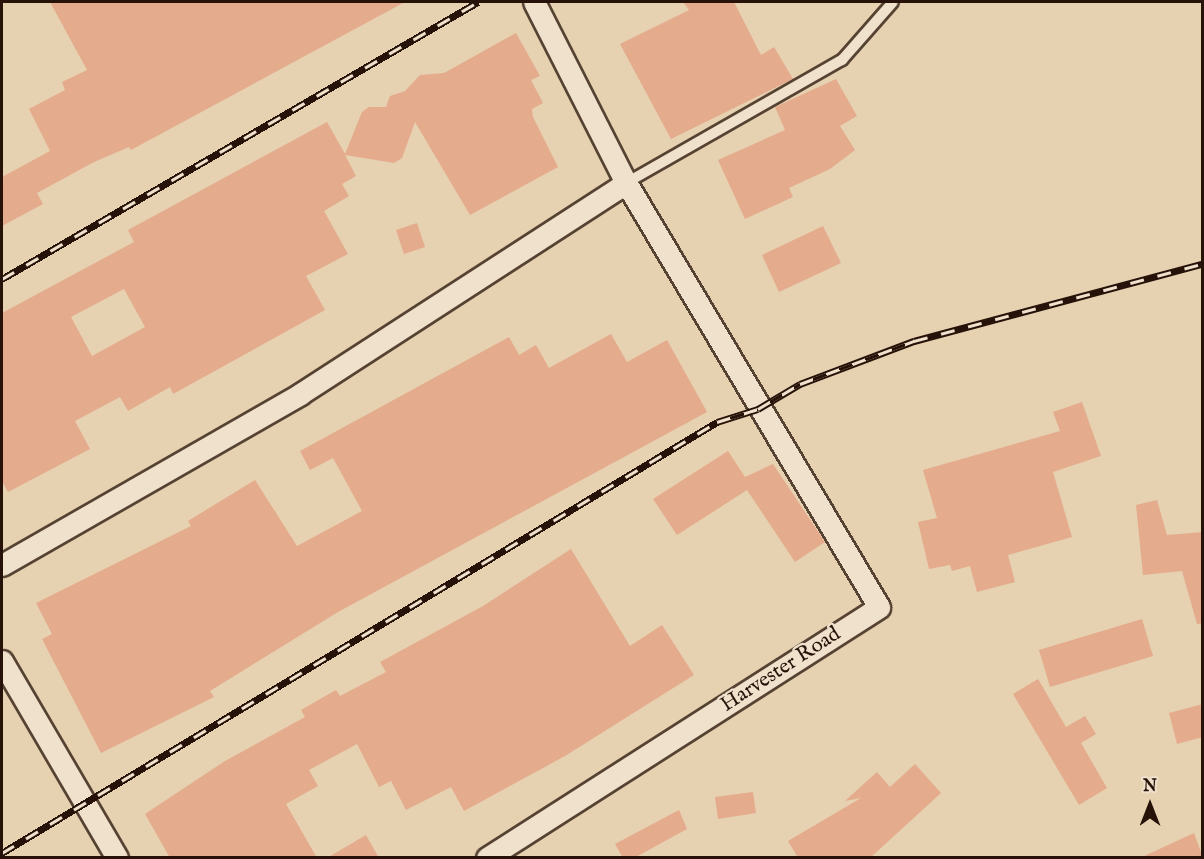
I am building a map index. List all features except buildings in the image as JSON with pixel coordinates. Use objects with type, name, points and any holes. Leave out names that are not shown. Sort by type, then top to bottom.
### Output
[{"type":"street","points":[[2,565],[300,394],[626,183],[534,2]]},
{"type":"street","name":"Harvester Road","points":[[487,858],[879,608],[626,183]]},
{"type":"street","points":[[2,661],[117,858]]},
{"type":"lane","points":[[626,183],[842,60],[893,2]]},
{"type":"railway","points":[[2,279],[478,2]]},
{"type":"railway","points":[[2,853],[717,422],[758,409],[800,384],[914,341],[1202,264]]}]
